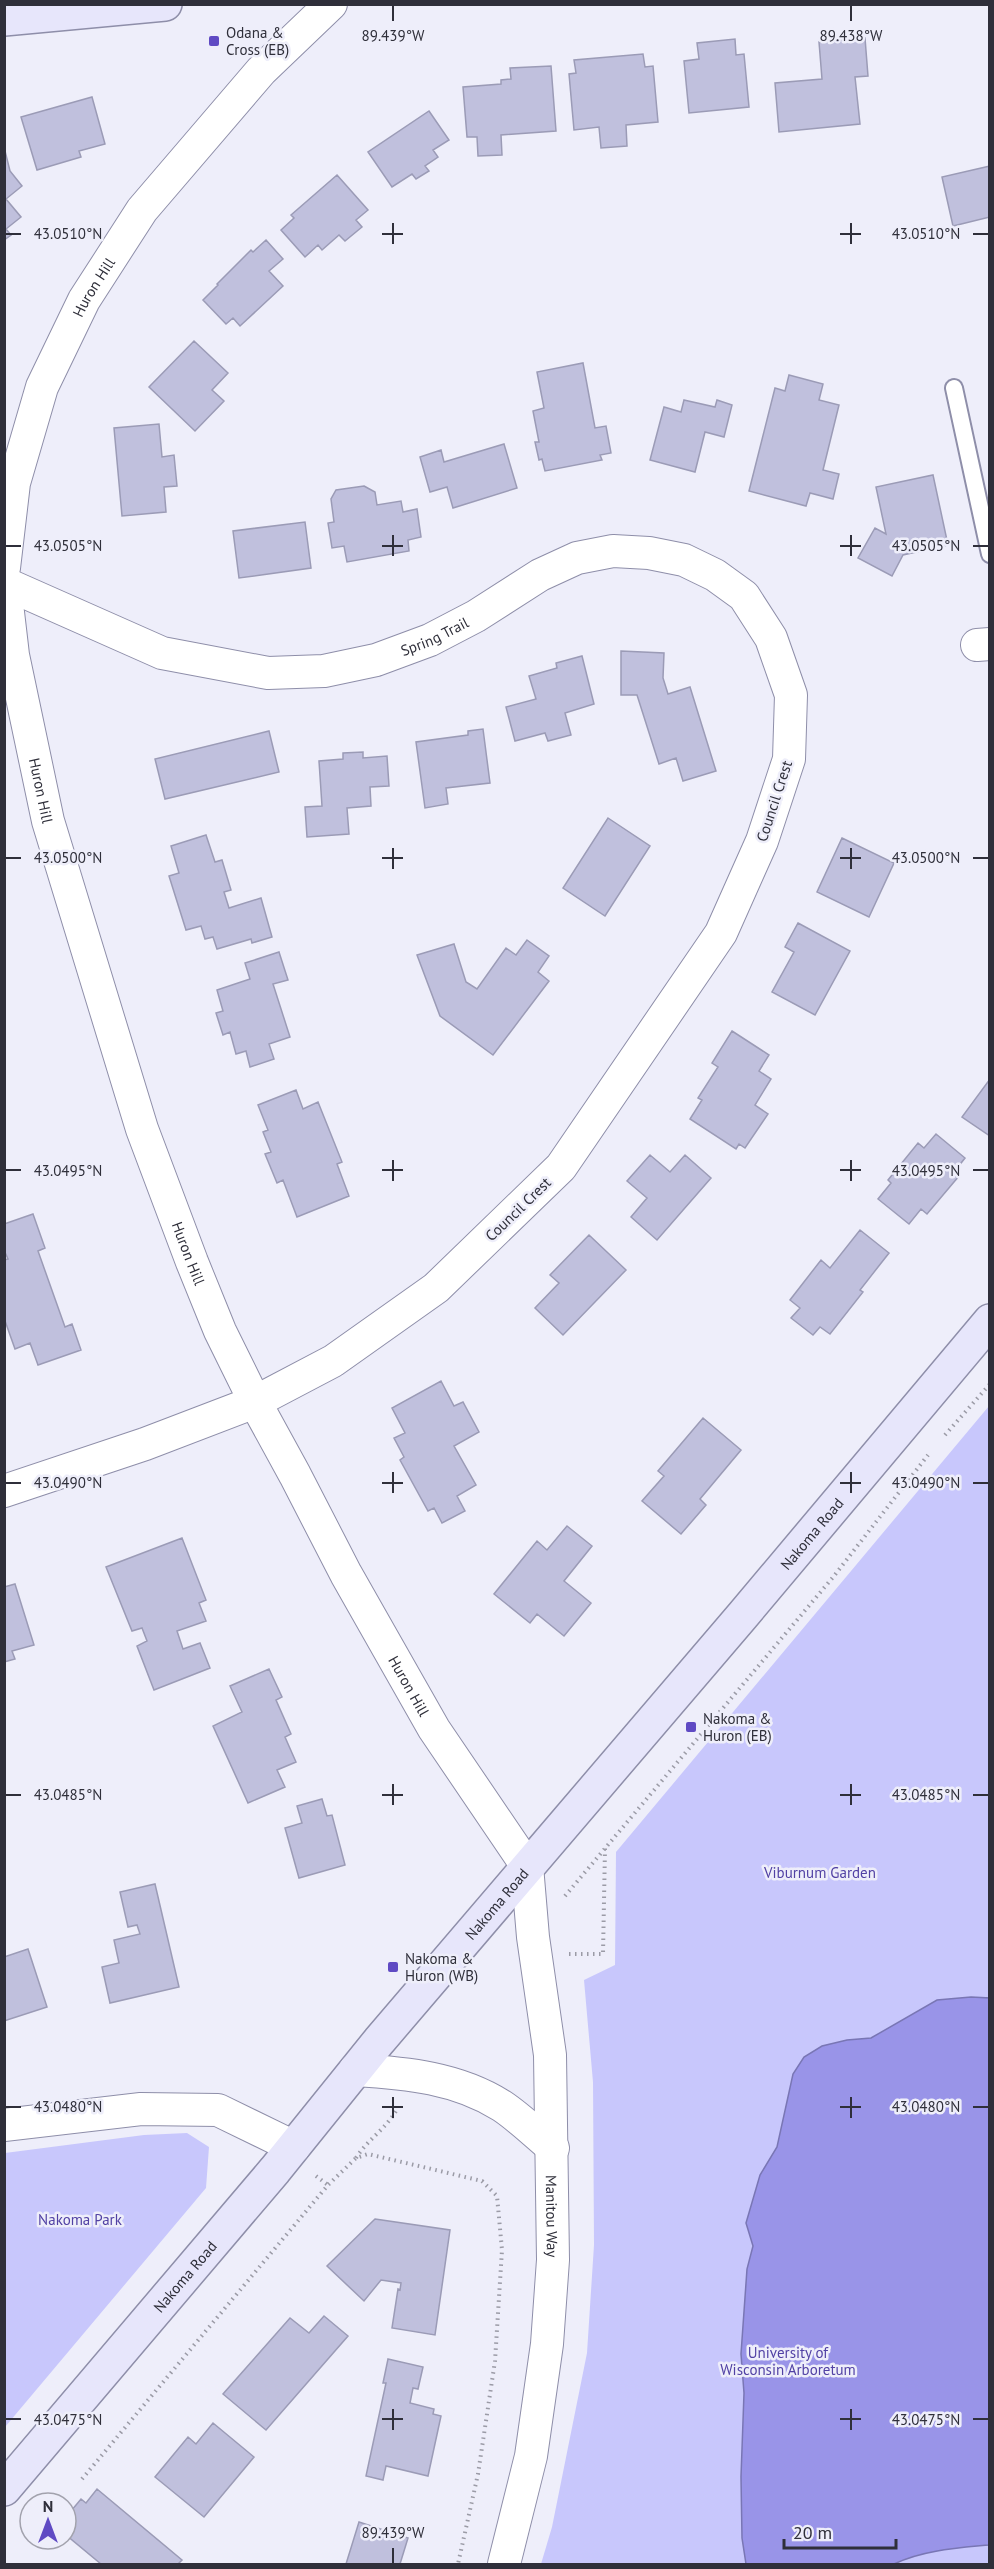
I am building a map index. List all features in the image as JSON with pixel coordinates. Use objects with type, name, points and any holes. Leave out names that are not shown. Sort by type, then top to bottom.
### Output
[{"type":"main road","points":[[4,19],[154,5]]},
{"type":"main road","name":"Nakoma Road","points":[[4,2489],[527,1866],[743,1615],[990,1321]]},
{"type":"street","name":"Huron Hill","points":[[4,568],[14,483],[42,387],[84,300],[150,201],[261,71],[331,4]]},
{"type":"street","name":"Spring Trail","points":[[5,583],[162,653],[268,673],[324,671],[376,660],[430,640],[476,616],[540,575],[577,558],[613,552],[649,553],[684,560],[715,575],[744,596],[771,638],[791,695]]},
{"type":"street","name":"Huron Hill","points":[[4,578],[13,655],[48,821],[142,1129],[220,1331],[346,1574],[434,1729],[527,1866]]},
{"type":"street","name":"Council Crest","points":[[4,1491],[145,1444],[255,1402],[333,1361],[436,1288],[561,1167],[721,933],[762,841],[789,759],[791,695]]},
{"type":"street","name":"Manitou Way","points":[[504,2565],[531,2456],[547,2344],[553,2260],[550,2055],[535,1954],[527,1866]]},
{"type":"street","points":[[355,2070],[407,2073],[456,2084],[503,2107],[553,2148]]},
{"type":"street","points":[[4,2125],[141,2109],[218,2110],[294,2146]]},
{"type":"lane","points":[[954,388],[990,554]]},
{"type":"path","points":[[940,1441],[990,1384]]},
{"type":"path","points":[[562,1899],[834,1576],[932,1450]]},
{"type":"path","points":[[535,1954],[603,1954],[605,1847]]},
{"type":"path","points":[[82,2479],[328,2185],[356,2158],[365,2143],[392,2120],[399,2107]]},
{"type":"path","points":[[356,2158],[368,2154],[482,2181],[497,2196],[502,2250],[495,2361],[478,2474],[458,2565]]},
{"type":"path","points":[[315,2175],[328,2185]]},
{"type":"green space","name":"University of Wisconsin Arboretum","points":[[989,1406],[989,2564],[541,2564],[552,2527],[587,2353],[594,2245],[593,2082],[584,1980],[615,1965],[616,1852]]},
{"type":"green space","name":"Nakoma Park","points":[[187,2133],[209,2147],[206,2188],[5,2427],[5,2153],[144,2135]]},
{"type":"shaded area","points":[[990,1998],[989,2545],[929,2553],[894,2564],[746,2564],[742,2538],[741,2477],[744,2393],[741,2354],[747,2269],[753,2246],[746,2223],[760,2175],[777,2147],[793,2074],[804,2057],[822,2046],[847,2040],[871,2038],[937,2000]]},
{"type":"building","points":[[865,38],[868,76],[855,77],[860,124],[779,132],[775,83],[822,79],[819,42]]},
{"type":"building","points":[[735,39],[736,55],[744,54],[749,107],[689,113],[684,61],[699,59],[697,43]]},
{"type":"building","points":[[643,54],[645,67],[653,66],[658,122],[626,125],[627,146],[601,148],[599,127],[574,130],[569,74],[576,73],[574,60]]},
{"type":"building","points":[[551,66],[556,131],[501,135],[502,155],[478,156],[477,137],[467,137],[463,87],[501,84],[501,80],[511,79],[510,68]]},
{"type":"building","points":[[92,97],[105,144],[79,151],[81,157],[37,170],[21,117]]},
{"type":"building","points":[[429,111],[449,140],[433,150],[438,157],[425,166],[429,171],[416,179],[412,174],[392,187],[368,152]]},
{"type":"building","points":[[4,147],[10,171],[22,186],[6,199],[21,217],[6,229],[11,235],[4,240]]},
{"type":"building","points":[[990,166],[990,217],[953,226],[942,177]]},
{"type":"building","points":[[337,175],[368,210],[356,220],[362,227],[345,241],[339,235],[322,250],[318,245],[305,257],[281,230],[294,218],[291,215]]},
{"type":"building","points":[[266,240],[283,259],[269,271],[283,286],[240,326],[233,318],[226,324],[203,300],[251,250],[253,252]]},
{"type":"building","points":[[194,341],[228,373],[212,390],[224,401],[195,431],[149,387]]},
{"type":"building","points":[[583,363],[595,428],[606,426],[611,453],[600,455],[602,460],[545,471],[542,459],[539,460],[535,442],[539,442],[533,411],[544,408],[537,372]]},
{"type":"building","points":[[789,375],[823,384],[819,400],[839,405],[823,470],[839,474],[833,499],[810,493],[806,506],[749,491],[775,388],[785,391]]},
{"type":"building","points":[[684,400],[715,407],[717,400],[732,405],[724,437],[705,432],[695,472],[650,460],[664,407],[681,412]]},
{"type":"building","points":[[159,424],[162,457],[174,455],[177,486],[164,487],[166,512],[122,516],[114,428]]},
{"type":"building","points":[[504,444],[517,488],[453,508],[447,487],[430,492],[420,457],[441,450],[444,462]]},
{"type":"building","points":[[933,475],[948,545],[903,555],[892,576],[858,558],[875,528],[886,534],[876,487]]},
{"type":"building","points":[[364,486],[375,492],[377,505],[401,501],[403,512],[417,509],[421,537],[408,540],[409,551],[347,562],[344,546],[332,548],[328,523],[334,522],[331,499],[336,490]]},
{"type":"building","points":[[305,522],[311,568],[239,578],[233,531]]},
{"type":"building","points":[[621,651],[664,653],[663,678],[668,694],[690,687],[716,771],[683,781],[676,758],[659,764],[637,695],[621,695]]},
{"type":"building","points":[[582,656],[594,704],[565,713],[571,735],[548,741],[545,733],[515,741],[506,707],[536,699],[529,676],[557,668],[556,663]]},
{"type":"building","points":[[483,729],[490,783],[446,788],[448,804],[425,808],[416,742],[468,735],[468,731]]},
{"type":"building","points":[[269,731],[279,772],[165,799],[155,759]]},
{"type":"building","points":[[363,752],[363,758],[387,756],[389,786],[370,787],[371,806],[347,808],[349,834],[307,837],[305,807],[322,806],[319,761],[343,759],[343,753]]},
{"type":"building","points":[[608,818],[650,846],[605,916],[563,888]]},
{"type":"building","points":[[206,835],[215,862],[222,860],[231,890],[224,892],[229,908],[261,898],[272,937],[252,943],[251,939],[217,949],[213,937],[205,939],[201,926],[186,930],[169,876],[179,873],[171,846]]},
{"type":"building","points":[[842,838],[894,863],[869,917],[817,892]]},
{"type":"building","points":[[798,923],[850,951],[815,1015],[772,992],[794,952],[785,947]]},
{"type":"building","points":[[527,940],[549,956],[538,972],[549,981],[493,1055],[440,1016],[417,955],[454,944],[466,982],[477,989],[506,948],[516,955]]},
{"type":"building","points":[[279,952],[288,980],[273,984],[290,1037],[269,1044],[274,1059],[250,1067],[246,1051],[236,1054],[230,1032],[223,1035],[216,1013],[223,1011],[217,990],[250,979],[245,963]]},
{"type":"building","points":[[732,1031],[769,1055],[759,1071],[771,1079],[755,1105],[768,1114],[745,1148],[739,1144],[736,1149],[690,1119],[702,1100],[698,1098],[718,1067],[712,1063]]},
{"type":"building","points":[[990,1079],[990,1136],[962,1117]]},
{"type":"building","points":[[296,1090],[303,1109],[318,1102],[342,1162],[337,1164],[349,1196],[297,1217],[283,1180],[277,1183],[265,1154],[271,1152],[263,1132],[268,1130],[258,1105]]},
{"type":"building","points":[[936,1134],[965,1158],[954,1172],[959,1176],[927,1214],[921,1209],[909,1224],[878,1199],[891,1183],[888,1180],[918,1143],[924,1148]]},
{"type":"building","points":[[650,1155],[670,1172],[685,1155],[711,1178],[657,1240],[631,1217],[647,1198],[627,1181]]},
{"type":"building","points":[[33,1214],[45,1248],[38,1251],[65,1327],[72,1324],[81,1350],[38,1365],[30,1343],[15,1349],[4,1318],[4,1260],[8,1259],[4,1250],[4,1224]]},
{"type":"building","points":[[860,1230],[889,1253],[860,1290],[863,1292],[830,1334],[820,1327],[813,1335],[791,1318],[800,1308],[790,1300],[821,1260],[830,1268]]},
{"type":"building","points":[[589,1235],[626,1270],[563,1335],[535,1308],[559,1283],[550,1275]]},
{"type":"building","points":[[441,1381],[454,1406],[463,1402],[479,1432],[454,1446],[476,1485],[457,1496],[465,1511],[442,1523],[434,1508],[428,1511],[400,1460],[404,1457],[394,1438],[405,1433],[392,1408]]},
{"type":"building","points":[[703,1418],[741,1450],[700,1499],[706,1505],[681,1534],[642,1501],[664,1476],[658,1471]]},
{"type":"building","points":[[567,1526],[592,1546],[564,1581],[591,1603],[564,1636],[537,1614],[530,1623],[494,1594],[537,1541],[547,1550]]},
{"type":"building","points":[[182,1538],[206,1600],[199,1603],[206,1621],[177,1631],[183,1649],[200,1643],[210,1668],[154,1690],[137,1646],[147,1641],[142,1628],[132,1631],[106,1567]]},
{"type":"building","points":[[15,1584],[34,1645],[12,1651],[15,1659],[4,1662],[4,1587]]},
{"type":"building","points":[[269,1669],[282,1697],[276,1700],[291,1734],[285,1737],[296,1762],[277,1770],[285,1787],[248,1803],[213,1726],[242,1712],[230,1686]]},
{"type":"building","points":[[322,1799],[327,1816],[332,1815],[345,1865],[299,1878],[285,1828],[302,1823],[297,1806]]},
{"type":"building","points":[[155,1884],[179,1987],[110,2003],[102,1967],[119,1963],[114,1940],[140,1934],[137,1925],[128,1927],[120,1892]]},
{"type":"building","points":[[28,1949],[47,2007],[4,2021],[4,1957]]},
{"type":"building","points":[[375,2219],[450,2230],[435,2335],[392,2328],[401,2283],[381,2280],[364,2301],[327,2266]]},
{"type":"building","points":[[324,2316],[348,2336],[266,2430],[223,2394],[290,2318],[309,2333]]},
{"type":"building","points":[[388,2359],[423,2367],[418,2389],[413,2388],[410,2403],[434,2409],[433,2414],[441,2416],[428,2476],[386,2466],[383,2480],[366,2476],[386,2383],[383,2383]]},
{"type":"building","points":[[213,2423],[254,2457],[204,2517],[155,2477],[188,2437],[196,2444]]},
{"type":"building","points":[[97,2489],[182,2560],[178,2564],[101,2564],[78,2545],[78,2503],[81,2499],[86,2503]]},
{"type":"building","points":[[359,2522],[408,2538],[400,2564],[346,2564]]},
{"type":"place","name":"Odana & Cross (EB)","points":[[214,41]]},
{"type":"place","name":"Nakoma & Huron (EB)","points":[[691,1727]]},
{"type":"place","name":"Nakoma & Huron (WB)","points":[[393,1967]]},
{"type":"park label","name":"Viburnum Garden","points":[[820,1872]]}]
